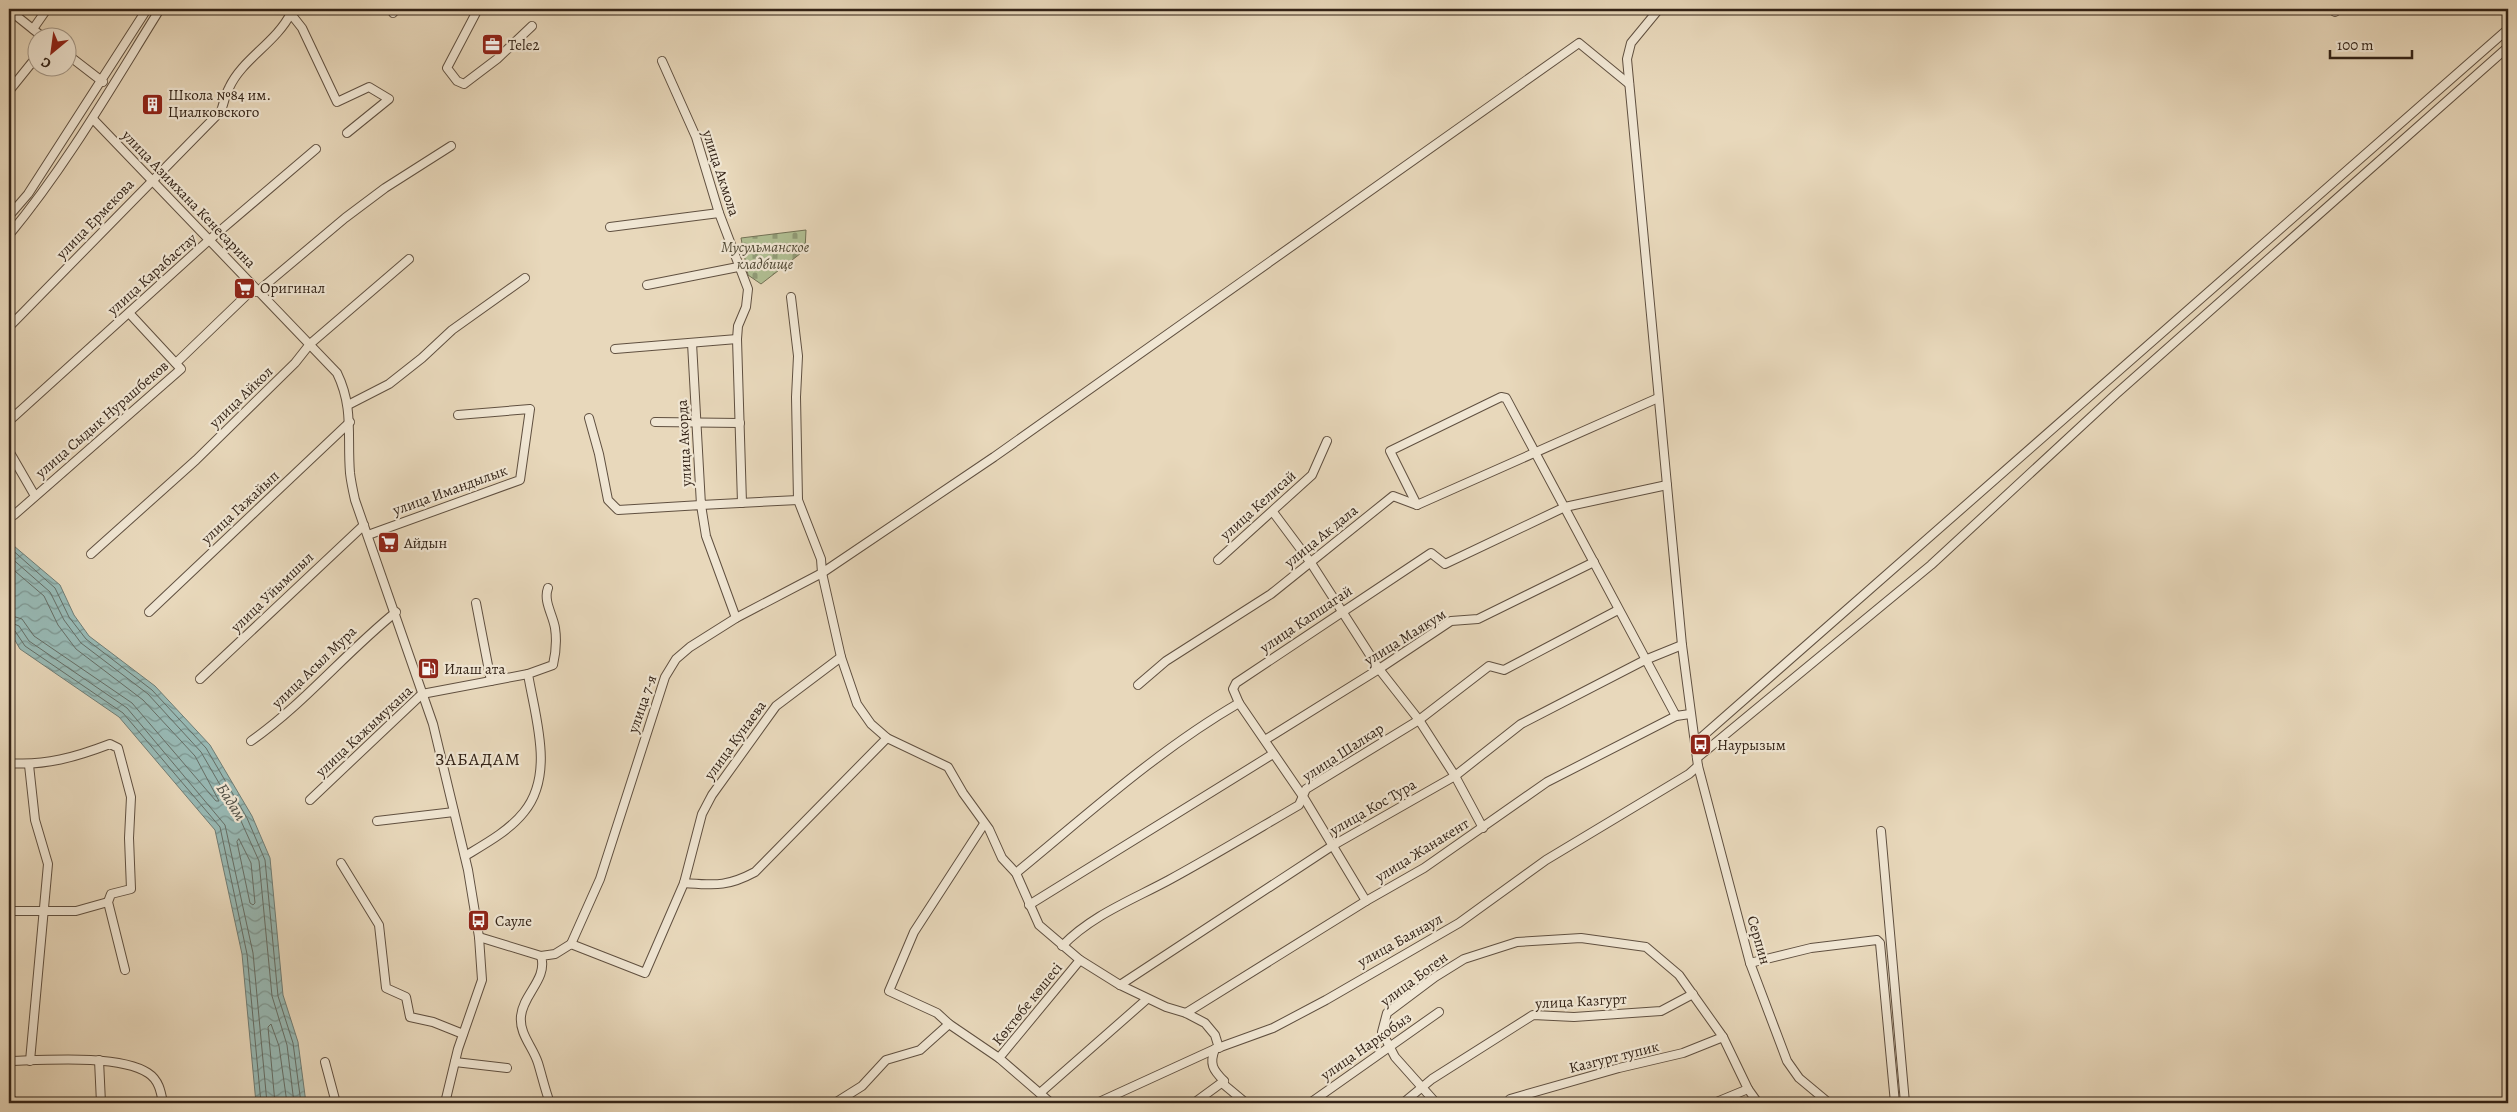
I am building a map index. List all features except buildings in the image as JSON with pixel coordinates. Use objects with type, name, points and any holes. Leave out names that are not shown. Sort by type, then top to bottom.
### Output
[{"type":"street","points":[[34,28],[47,9]]},
{"type":"street","points":[[9,216],[28,194],[147,9]]},
{"type":"street","points":[[9,235],[41,196],[93,119],[160,9]]},
{"type":"street","points":[[478,9],[447,68],[457,81],[464,84],[497,59],[532,26]]},
{"type":"street","name":"Серпин","points":[[1659,9],[1631,43],[1628,51],[1629,84],[1690,714],[1698,762],[1750,963],[1787,1061],[1799,1078],[1829,1103]]},
{"type":"street","points":[[9,10],[32,28]]},
{"type":"street","points":[[289,11],[302,28],[337,102],[369,87],[389,99],[347,133]]},
{"type":"street","name":"улица Ермекова","points":[[9,327],[221,111],[229,87],[251,59],[283,29],[289,11]]},
{"type":"street","points":[[1696,742],[2508,29]]},
{"type":"street","name":"улица 7-я","points":[[571,944],[600,880],[665,677],[676,659],[736,618],[822,572],[994,457],[1579,43],[1629,84]]},
{"type":"street","name":"улица Баянаул","points":[[1097,1103],[1217,1048],[1273,1028],[1459,923],[1546,860],[1689,774],[1698,762],[1931,565],[2116,394],[2508,47]]},
{"type":"street","name":"улица Акмола","points":[[662,61],[696,137],[719,213],[748,289],[746,307],[738,326],[737,339],[742,503]]},
{"type":"street","points":[[78,63],[112,86]]},
{"type":"street","points":[[9,91],[28,67]]},
{"type":"street","name":"улица Азимхана Кенесарина","points":[[93,119],[208,241],[310,344],[337,373],[344,388],[350,422],[350,473],[355,500],[396,612],[433,724],[465,856],[479,937],[482,980],[463,1034],[445,1103]]},
{"type":"street","name":"улица Сыдык Нурашбеков","points":[[176,363],[256,290],[345,218],[385,188],[451,146]]},
{"type":"street","name":"улица Карабастау","points":[[9,421],[130,314],[208,241],[316,149]]},
{"type":"street","points":[[610,227],[719,213]]},
{"type":"street","name":"улица Айкол","points":[[91,554],[196,460],[295,363],[310,344],[409,259]]},
{"type":"street","points":[[647,285],[738,267]]},
{"type":"street","points":[[348,404],[389,384],[422,358],[452,330],[525,278]]},
{"type":"street","points":[[791,297],[798,356],[796,397],[798,500],[821,559],[822,572],[841,657],[857,704],[870,724],[887,738],[948,767],[984,824],[1002,858],[1016,874],[1039,925],[1080,960],[1120,986],[1147,999],[1186,1013],[1205,1023],[1215,1035],[1217,1048],[1211,1060],[1213,1070],[1224,1081],[1222,1083],[1243,1103]]},
{"type":"street","name":"улица Сыдык Нурашбеков","points":[[14,515],[181,369],[130,314]]},
{"type":"street","points":[[615,349],[737,339]]},
{"type":"street","name":"улица Акорда","points":[[692,343],[698,423],[701,505],[798,500]]},
{"type":"street","points":[[1658,398],[1536,452],[1417,505],[1390,451],[1502,397],[1508,401],[1536,452],[1594,562],[1618,610],[1676,716]]},
{"type":"street","name":"улица Имандылык","points":[[368,535],[520,480],[530,409],[458,415]]},
{"type":"street","points":[[589,418],[608,500],[618,510],[701,505],[706,536],[736,618]]},
{"type":"street","name":"улица Гажайып","points":[[149,612],[350,422]]},
{"type":"street","points":[[655,422],[740,423]]},
{"type":"street","name":"улица Келисай","points":[[1218,560],[1312,475],[1327,442]]},
{"type":"street","points":[[9,451],[35,496]]},
{"type":"street","name":"улица Капшагай","points":[[1238,702],[1233,689],[1236,684],[1341,611],[1431,554],[1445,564],[1565,507],[1667,485]]},
{"type":"street","name":"улица Ак дала","points":[[1138,685],[1166,661],[1271,594],[1393,496],[1417,505]]},
{"type":"street","points":[[1273,512],[1311,563],[1379,669],[1419,720],[1455,776],[1483,828]]},
{"type":"street","name":"улица Уйымшыл","points":[[200,679],[364,525]]},
{"type":"street","name":"улица Маякум","points":[[1265,740],[1379,669],[1451,621],[1478,619],[1594,562]]},
{"type":"street","name":"улица Кажымукана","points":[[310,800],[422,694],[528,674],[553,665],[556,651],[555,627],[547,600],[548,588]]},
{"type":"street","points":[[476,603],[491,681]]},
{"type":"street","name":"улица Шалкар","points":[[1062,946],[1077,931],[1110,910],[1169,880],[1299,805],[1304,798],[1306,789],[1419,720],[1489,666],[1504,670],[1618,610]]},
{"type":"street","name":"улица Асыл Мура","points":[[251,741],[274,725],[368,635],[396,612]]},
{"type":"street","name":"улица Кос Тура","points":[[1120,986],[1332,846],[1455,776],[1521,724],[1645,660],[1682,645]]},
{"type":"street","name":"улица Кунаева","points":[[571,944],[645,974],[684,882],[702,814],[712,795],[776,706],[841,657]]},
{"type":"street","points":[[465,856],[506,828],[524,812],[532,797],[541,755],[528,674]]},
{"type":"street","points":[[1016,874],[1167,749],[1238,702],[1304,798],[1366,901]]},
{"type":"street","name":"улица Жанакент","points":[[1186,1013],[1366,901],[1424,868],[1547,782],[1676,716],[1690,714]]},
{"type":"street","points":[[684,882],[719,885],[737,882],[755,872],[887,738]]},
{"type":"street","points":[[9,763],[29,765],[71,758],[110,744],[118,748],[131,797],[129,838],[131,889],[111,894],[108,902],[125,970]]},
{"type":"street","points":[[1029,905],[1273,754]]},
{"type":"street","points":[[29,765],[35,820],[48,864],[46,911],[30,1061]]},
{"type":"street","points":[[376,821],[454,812]]},
{"type":"street","points":[[984,824],[914,932],[889,991],[937,1013],[949,1024],[999,1058]]},
{"type":"street","points":[[1881,830],[1905,1103]]},
{"type":"street","points":[[341,863],[378,925],[386,988],[406,997],[410,1017],[432,1022],[463,1034]]},
{"type":"street","points":[[9,911],[76,911],[108,902]]},
{"type":"street","points":[[479,937],[542,960],[556,954],[571,944]]},
{"type":"street","name":"улица Боген","points":[[1436,1103],[1396,1057],[1391,1045],[1382,1032],[1386,1013],[1435,977],[1464,959],[1517,942],[1581,938],[1646,947],[1679,975],[1722,1038],[1748,1089],[1758,1103]]},
{"type":"street","points":[[1750,963],[1811,948],[1877,940],[1880,943],[1895,1103]]},
{"type":"street","points":[[542,960],[541,975],[524,1004],[521,1023],[522,1032],[538,1063],[550,1103]]},
{"type":"street","name":"Көктөбе көшесі","points":[[1051,1103],[999,1058],[1080,960]]},
{"type":"street","name":"улица Казгурт","points":[[1403,1103],[1504,1032],[1533,1015],[1574,1017],[1661,1011],[1693,994]]},
{"type":"street","points":[[1040,1093],[1147,999]]},
{"type":"street","name":"улица Наркобыз","points":[[1310,1103],[1439,1012]]},
{"type":"street","points":[[835,1103],[862,1086],[886,1060],[920,1050],[949,1024]]},
{"type":"street","name":"Казгурт тупик","points":[[1510,1099],[1619,1068],[1683,1053],[1722,1038]]},
{"type":"street","points":[[99,1060],[101,1103]]},
{"type":"street","points":[[9,1062],[99,1060],[132,1066],[149,1073],[160,1086],[163,1103]]},
{"type":"street","points":[[325,1062],[336,1103]]},
{"type":"street","points":[[455,1062],[507,1068]]},
{"type":"street","points":[[1194,1103],[1224,1081]]},
{"type":"street","points":[[1714,1103],[1748,1089]]},
{"type":"street","points":[[9,1096],[14,1103]]},
{"type":"green space","name":"Мусульманское кладбище","points":[[806,230],[805,250],[761,284],[748,275],[741,238]]},
{"type":"water","name":"Бадам","points":[[9,538],[14,546],[60,585],[74,615],[89,636],[155,686],[210,745],[252,816],[270,858],[283,995],[298,1042],[306,1103],[256,1103],[242,954],[215,830],[119,717],[20,649],[9,630]]},
{"type":"place","name":"Tele2","points":[[492,45]]},
{"type":"place","name":"Школа №84 им. Циалковского","points":[[152,104]]},
{"type":"place","name":"Оригинал","points":[[244,288]]},
{"type":"place","name":"Айдын","points":[[388,543]]},
{"type":"place","name":"Илаш ата","points":[[428,669]]},
{"type":"place","name":"Наурызым","points":[[1701,745]]},
{"type":"place","name":"Сауле","points":[[479,921]]},
{"type":"district","name":"ЗАБАДАМ","points":[[478,759]]}]
